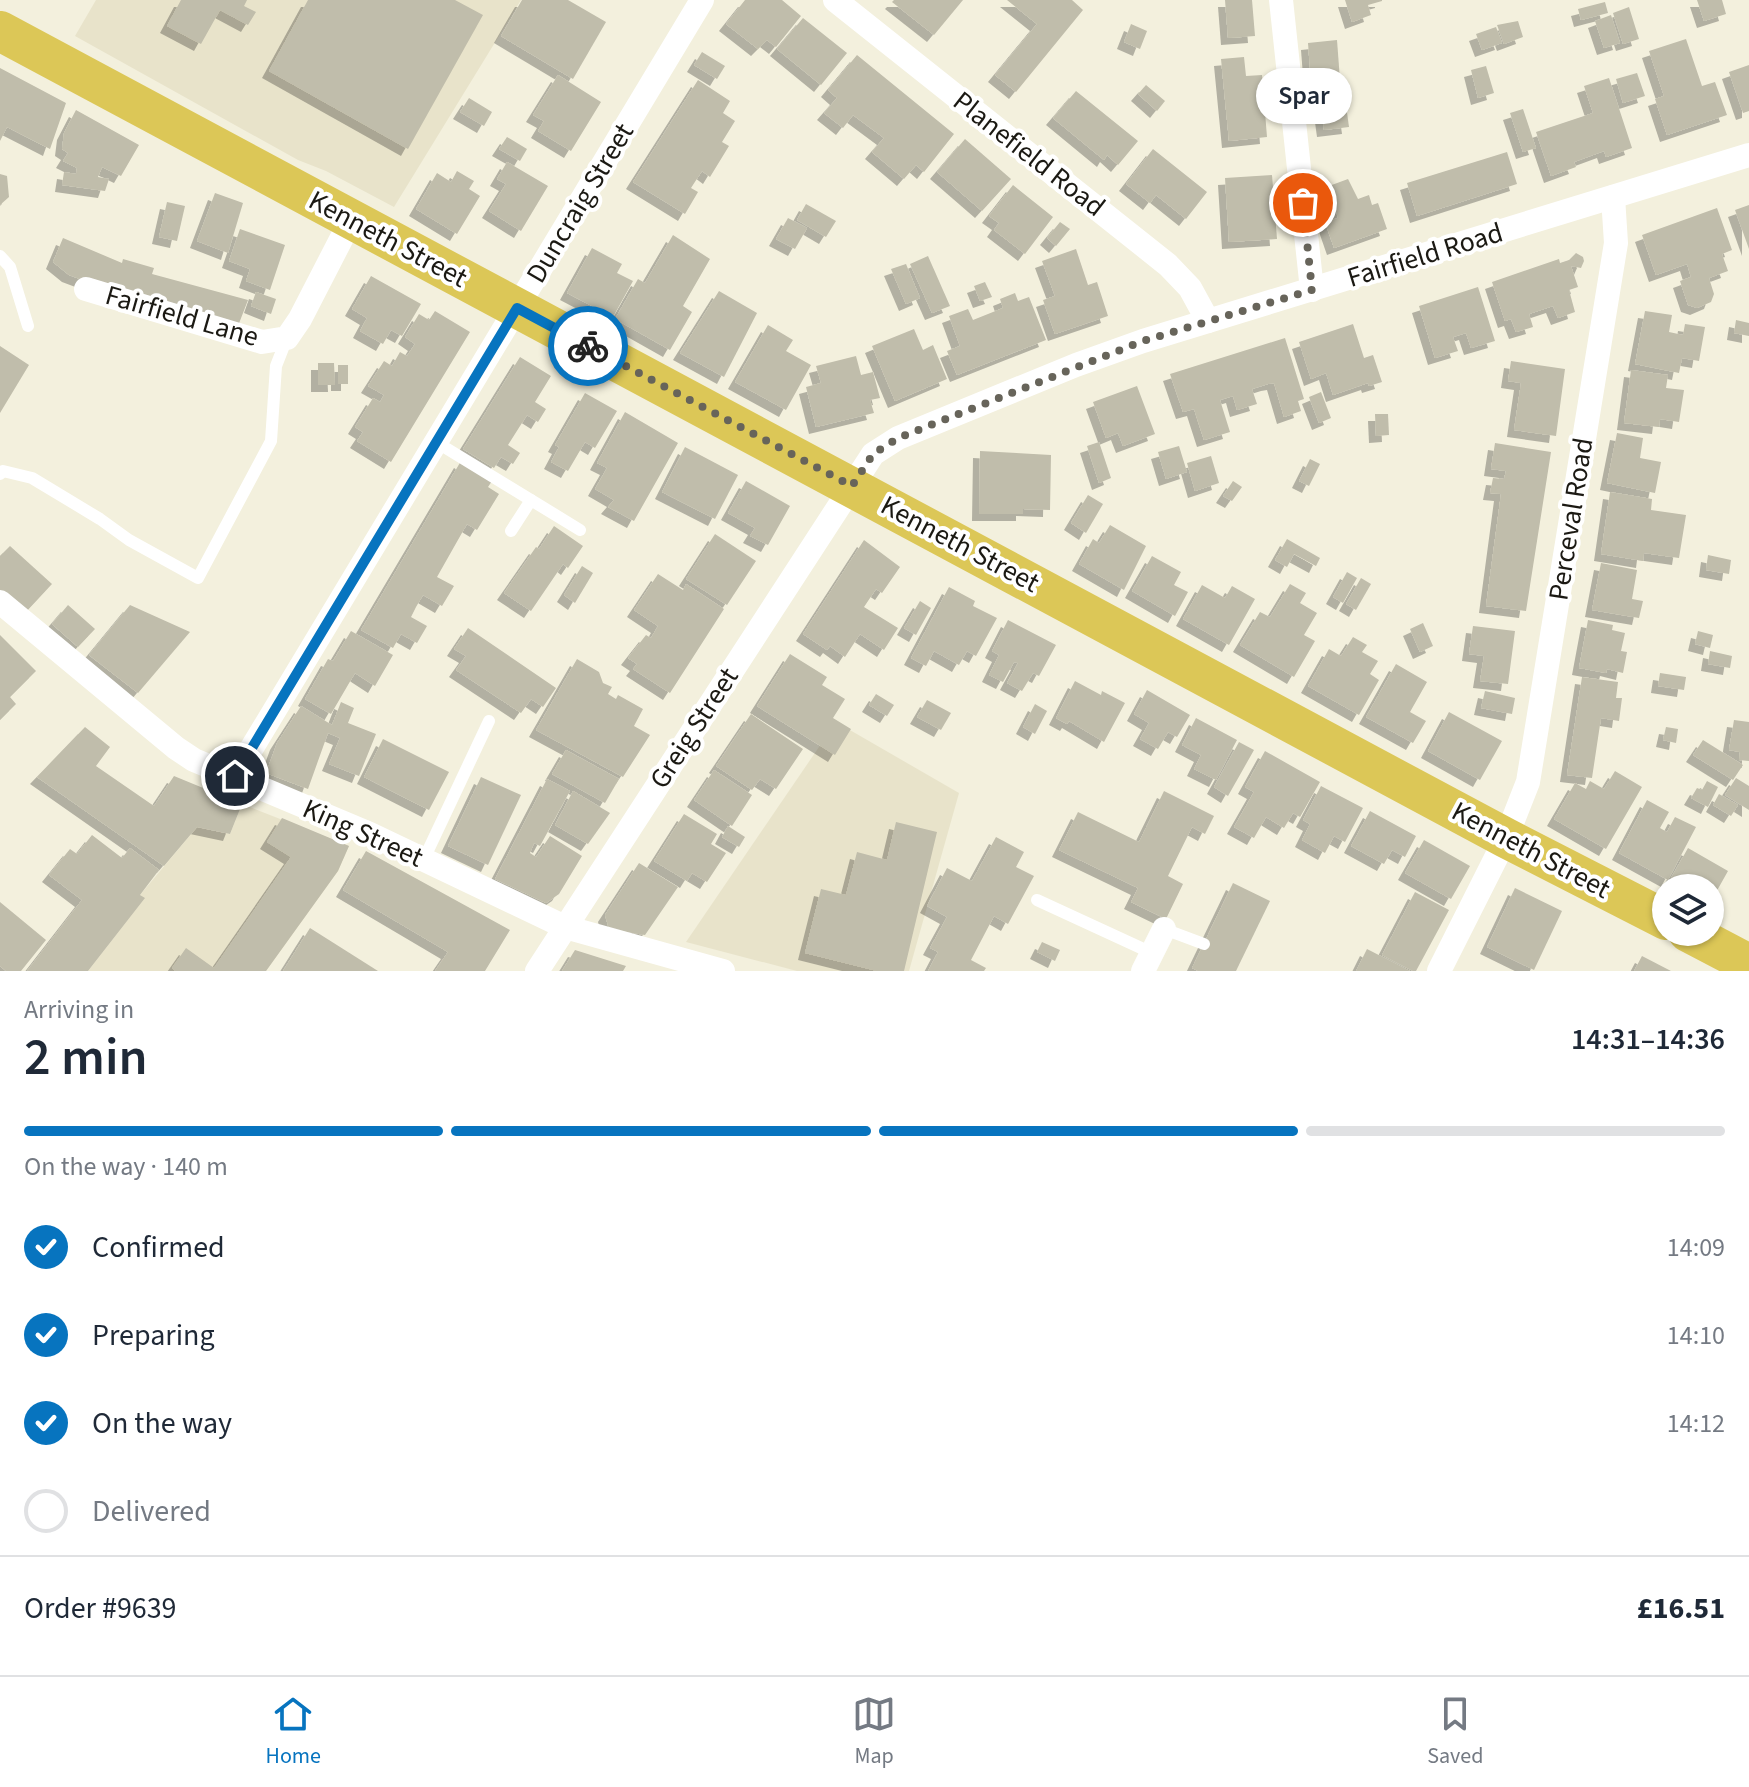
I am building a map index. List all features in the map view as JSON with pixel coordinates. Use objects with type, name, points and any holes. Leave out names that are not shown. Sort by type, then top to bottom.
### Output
[{"type":"highway","name":"Kenneth Street","points":[[0,31],[1506,838],[1652,913]]},
{"type":"highway","points":[[1715,946],[1749,964]]},
{"type":"street","name":"Duncraig Street","points":[[235,776],[702,0]]},
{"type":"street","name":"Planefield Road","points":[[835,0],[1168,265],[1190,288],[1208,321]]},
{"type":"street","points":[[1281,0],[1312,290]]},
{"type":"street","name":"Fairfield Road","points":[[852,486],[873,454],[898,438],[1076,365],[1143,341],[1749,155]]},
{"type":"street","name":"Perceval Road","points":[[1439,971],[1520,806],[1533,751],[1616,243],[1613,197]]},
{"type":"street","name":"Fairfield Lane","points":[[86,289],[262,342],[287,338],[351,220]]},
{"type":"street","name":"Greig Street","points":[[537,971],[852,486]]},
{"type":"street","name":"King Street","points":[[0,602],[194,760],[424,859],[565,927],[719,971]]},
{"type":"street","points":[[1147,962],[1164,929]]},
{"type":"lane","points":[[0,256],[10,267],[28,326]]},
{"type":"lane","points":[[1,473],[32,478],[129,540],[198,578],[271,441],[276,366],[287,338]]},
{"type":"lane","points":[[436,442],[580,530]]},
{"type":"lane","points":[[511,531],[531,500]]},
{"type":"lane","points":[[424,859],[489,721]]},
{"type":"lane","points":[[1037,900],[1147,962]]},
{"type":"lane","points":[[1164,929],[1204,944]]},
{"type":"shaded area","points":[[96,0],[521,0],[394,207],[326,171],[298,160],[75,36]]},
{"type":"shaded area","points":[[836,722],[959,793],[909,971],[797,971],[686,942]]},
{"type":"shaded area","points":[[242,804],[349,846],[338,871],[266,971],[88,971],[144,899],[140,895],[197,827],[230,834]]},
{"type":"building","points":[[181,0],[247,0],[244,6],[256,12],[248,25],[220,10],[201,44],[167,26]]},
{"type":"building","points":[[308,0],[455,0],[483,15],[408,149],[269,71]]},
{"type":"building","points":[[522,0],[568,0],[606,22],[573,79],[501,36]]},
{"type":"building","points":[[745,0],[782,0],[801,16],[776,47],[767,40],[758,49],[726,24]]},
{"type":"building","points":[[963,0],[934,35],[892,2]]},
{"type":"building","points":[[1007,0],[1072,0],[1083,10],[1016,92],[995,75],[1037,24]]},
{"type":"building","points":[[1225,0],[1252,0],[1255,36],[1228,38]]},
{"type":"building","points":[[1345,0],[1382,1],[1368,5],[1371,15],[1352,22]]},
{"type":"building","points":[[1697,0],[1722,0],[1726,14],[1704,21]]},
{"type":"building","points":[[1605,2],[1608,13],[1581,20],[1578,9]]},
{"type":"building","points":[[1629,7],[1639,39],[1623,44],[1613,13]]},
{"type":"building","points":[[1611,15],[1620,43],[1604,48],[1595,21]]},
{"type":"building","points":[[803,18],[847,53],[821,85],[777,49]]},
{"type":"building","points":[[1518,21],[1523,37],[1504,44],[1497,25]]},
{"type":"building","points":[[1131,24],[1147,31],[1140,49],[1124,42]]},
{"type":"building","points":[[1496,27],[1502,43],[1482,50],[1476,34]]},
{"type":"building","points":[[1686,39],[1702,86],[1715,82],[1727,115],[1667,135],[1655,99],[1664,96],[1649,51]]},
{"type":"building","points":[[1337,40],[1340,80],[1311,82],[1308,43]]},
{"type":"building","points":[[702,52],[725,66],[717,79],[694,65]]},
{"type":"building","points":[[857,55],[954,134],[924,172],[916,165],[904,179],[872,152],[884,138],[853,115],[843,128],[824,113],[837,98],[828,90]]},
{"type":"building","points":[[1244,57],[1246,76],[1262,75],[1267,137],[1229,141],[1221,59]]},
{"type":"building","points":[[1749,65],[1749,111],[1743,113],[1729,72]]},
{"type":"building","points":[[1486,66],[1494,93],[1478,98],[1471,70]]},
{"type":"building","points":[[0,68],[66,103],[50,149],[7,127],[0,141]]},
{"type":"building","points":[[1637,73],[1645,96],[1623,103],[1616,79]]},
{"type":"building","points":[[558,75],[601,102],[571,151],[538,131],[544,121],[533,115]]},
{"type":"building","points":[[1609,78],[1632,148],[1606,157],[1604,151],[1574,162],[1576,167],[1551,176],[1536,132],[1593,113],[1584,86]]},
{"type":"building","points":[[698,80],[730,101],[723,113],[735,121],[722,142],[729,146],[710,177],[702,171],[691,188],[698,192],[685,214],[633,182]]},
{"type":"building","points":[[1146,85],[1165,101],[1157,111],[1138,94]]},
{"type":"building","points":[[1076,91],[1138,141],[1118,165],[1107,155],[1104,160],[1053,118]]},
{"type":"building","points":[[469,98],[492,112],[484,126],[460,112]]},
{"type":"building","points":[[1345,98],[1349,127],[1324,130],[1320,101]]},
{"type":"building","points":[[1523,109],[1536,148],[1523,152],[1510,113]]},
{"type":"building","points":[[76,110],[139,145],[121,176],[102,167],[98,177],[109,179],[105,191],[62,185],[64,172],[76,174],[77,168],[63,161],[68,153],[62,149],[64,133]]},
{"type":"building","points":[[507,137],[527,149],[520,161],[499,149]]},
{"type":"building","points":[[965,139],[1011,179],[982,211],[937,172]]},
{"type":"building","points":[[1153,149],[1207,192],[1186,219],[1156,195],[1150,203],[1126,184]]},
{"type":"building","points":[[1507,152],[1517,184],[1417,216],[1407,183]]},
{"type":"building","points":[[507,162],[548,186],[521,231],[489,211],[506,184],[497,179]]},
{"type":"building","points":[[457,171],[474,181],[469,189],[480,196],[457,234],[416,209],[437,173],[451,182]]},
{"type":"building","points":[[0,174],[7,176],[9,197],[0,205]]},
{"type":"building","points":[[1272,175],[1277,239],[1229,242],[1225,178]]},
{"type":"building","points":[[1348,179],[1358,199],[1369,195],[1372,205],[1378,203],[1387,229],[1334,248],[1325,222],[1338,218],[1329,186]]},
{"type":"building","points":[[1013,185],[1053,217],[1025,254],[994,230],[999,223],[989,216]]},
{"type":"building","points":[[215,193],[243,203],[228,253],[197,241]]},
{"type":"building","points":[[167,202],[185,206],[177,241],[159,237]]},
{"type":"building","points":[[806,204],[836,221],[826,237],[797,220]]},
{"type":"building","points":[[1749,205],[1749,249],[1735,210]]},
{"type":"building","points":[[1717,208],[1732,250],[1722,254],[1728,271],[1709,278],[1714,294],[1711,302],[1697,308],[1688,305],[1680,281],[1691,277],[1687,264],[1656,275],[1642,235]]},
{"type":"building","points":[[788,218],[807,228],[795,249],[776,239]]},
{"type":"building","points":[[1060,222],[1070,229],[1056,246],[1047,238]]},
{"type":"building","points":[[240,229],[285,245],[270,290],[246,281],[250,269],[229,261]]},
{"type":"building","points":[[673,235],[710,259],[683,306],[692,312],[670,350],[615,319],[638,279],[645,283]]},
{"type":"building","points":[[63,238],[122,263],[123,259],[154,268],[152,274],[248,300],[238,326],[117,293],[69,275],[53,262]]},
{"type":"building","points":[[592,248],[622,264],[617,273],[633,281],[613,317],[567,293]]},
{"type":"building","points":[[1076,249],[1088,285],[1097,282],[1108,316],[1055,334],[1043,300],[1055,296],[1042,261]]},
{"type":"building","points":[[1576,253],[1584,261],[1581,268],[1571,266],[1578,287],[1569,290],[1575,312],[1558,318],[1553,306],[1529,314],[1533,327],[1516,332],[1511,319],[1505,321],[1492,282],[1559,259],[1560,263],[1569,260]]},
{"type":"building","points":[[928,256],[950,306],[932,313],[910,264]]},
{"type":"building","points":[[906,264],[920,298],[906,304],[891,269]]},
{"type":"building","points":[[371,276],[421,304],[402,336],[391,330],[383,344],[360,331],[367,318],[352,309]]},
{"type":"building","points":[[985,282],[992,297],[980,301],[974,286]]},
{"type":"building","points":[[1478,287],[1495,341],[1471,348],[1466,333],[1453,337],[1458,351],[1435,358],[1419,306]]},
{"type":"building","points":[[719,291],[757,313],[724,377],[680,353]]},
{"type":"building","points":[[256,292],[276,299],[271,314],[251,306]]},
{"type":"building","points":[[1015,293],[1018,301],[1029,297],[1046,340],[957,375],[947,351],[960,346],[949,316],[968,309],[973,320],[1003,308],[1000,299]]},
{"type":"building","points":[[435,311],[470,332],[391,462],[357,441],[363,432],[355,427],[373,398],[380,402],[384,395],[368,386],[384,361],[392,366],[400,352],[407,356],[415,344],[405,337],[419,314],[429,320]]},
{"type":"building","points":[[1645,311],[1672,315],[1669,332],[1683,335],[1685,324],[1705,327],[1699,361],[1682,358],[1679,373],[1635,364]]},
{"type":"building","points":[[1736,320],[1749,323],[1749,336],[1734,333]]},
{"type":"building","points":[[1353,324],[1364,358],[1373,355],[1382,382],[1369,386],[1368,383],[1333,395],[1326,373],[1311,379],[1299,342]]},
{"type":"building","points":[[768,325],[793,340],[786,351],[811,365],[786,410],[735,382]]},
{"type":"building","points":[[914,329],[923,350],[933,345],[947,379],[895,401],[872,346]]},
{"type":"building","points":[[1285,338],[1304,399],[1298,401],[1301,411],[1284,417],[1274,383],[1268,384],[1252,389],[1257,404],[1237,410],[1233,396],[1220,400],[1230,432],[1204,440],[1194,409],[1183,412],[1170,374]]},
{"type":"building","points":[[0,346],[29,365],[0,413]]},
{"type":"building","points":[[856,356],[861,375],[873,372],[880,398],[870,400],[874,413],[816,427],[806,387],[821,383],[816,366]]},
{"type":"building","points":[[520,357],[551,376],[535,402],[546,409],[538,422],[527,415],[508,445],[520,453],[513,464],[501,457],[494,468],[463,449]]},
{"type":"building","points":[[1511,361],[1565,369],[1556,436],[1514,430],[1521,383],[1508,381]]},
{"type":"building","points":[[318,363],[334,363],[335,385],[318,385]]},
{"type":"building","points":[[338,365],[348,365],[348,384],[338,384]]},
{"type":"building","points":[[1631,370],[1668,375],[1666,388],[1684,390],[1679,422],[1660,419],[1659,427],[1624,423]]},
{"type":"building","points":[[1137,386],[1155,434],[1123,446],[1118,433],[1106,438],[1093,402]]},
{"type":"building","points":[[1321,392],[1331,418],[1319,423],[1309,397]]},
{"type":"building","points":[[585,393],[617,411],[595,448],[585,442],[568,471],[551,462],[559,447],[555,445]]},
{"type":"building","points":[[625,412],[678,443],[634,521],[608,507],[614,500],[595,489],[607,468],[597,463]]},
{"type":"building","points":[[1375,414],[1388,414],[1389,435],[1376,436]]},
{"type":"building","points":[[1617,433],[1643,438],[1640,458],[1661,462],[1655,493],[1607,483]]},
{"type":"building","points":[[1099,442],[1111,478],[1099,483],[1087,446]]},
{"type":"building","points":[[1495,443],[1551,452],[1526,611],[1486,606],[1501,494],[1490,493],[1493,478],[1504,479],[1506,471],[1491,469]]},
{"type":"building","points":[[1179,446],[1187,472],[1166,479],[1158,452]]},
{"type":"building","points":[[685,447],[738,475],[715,519],[662,492]]},
{"type":"building","points":[[980,451],[1051,455],[1050,510],[1023,509],[1023,514],[979,514]]},
{"type":"building","points":[[1211,456],[1219,483],[1195,491],[1187,463]]},
{"type":"building","points":[[1310,459],[1320,464],[1309,486],[1299,481]]},
{"type":"building","points":[[461,461],[492,481],[488,487],[499,494],[477,530],[467,524],[437,577],[454,586],[442,606],[423,595],[416,607],[411,617],[427,626],[417,643],[401,634],[393,648],[361,630]]},
{"type":"building","points":[[746,481],[790,506],[768,545],[750,536],[755,528],[728,513]]},
{"type":"building","points":[[1233,481],[1242,487],[1232,501],[1223,496]]},
{"type":"building","points":[[1610,492],[1652,499],[1651,510],[1686,515],[1679,558],[1644,553],[1643,561],[1601,554]]},
{"type":"building","points":[[1088,495],[1103,504],[1086,533],[1071,523]]},
{"type":"building","points":[[1110,525],[1146,546],[1124,590],[1079,564],[1093,539],[1099,543]]},
{"type":"building","points":[[554,526],[583,546],[568,568],[563,564],[531,611],[504,593]]},
{"type":"building","points":[[715,534],[756,561],[727,605],[686,579]]},
{"type":"building","points":[[1287,539],[1320,558],[1316,566],[1294,554],[1287,567],[1275,560]]},
{"type":"building","points":[[864,540],[900,567],[882,593],[876,589],[864,607],[898,628],[884,650],[860,634],[845,657],[830,646],[827,650],[803,634]]},
{"type":"building","points":[[10,546],[52,584],[25,613],[0,590],[0,556]]},
{"type":"building","points":[[1708,555],[1731,560],[1729,574],[1706,570]]},
{"type":"building","points":[[1152,556],[1181,572],[1174,585],[1188,592],[1175,616],[1132,591]]},
{"type":"building","points":[[1601,563],[1637,570],[1632,599],[1643,601],[1639,618],[1592,610]]},
{"type":"building","points":[[582,566],[593,573],[575,603],[564,595]]},
{"type":"building","points":[[1347,572],[1357,578],[1343,603],[1333,597]]},
{"type":"building","points":[[658,574],[683,590],[686,584],[724,609],[670,693],[633,669],[637,664],[628,658],[646,635],[651,638],[658,626],[634,610]]},
{"type":"building","points":[[1361,578],[1371,584],[1356,610],[1346,604]]},
{"type":"building","points":[[1290,584],[1306,593],[1300,603],[1317,613],[1304,635],[1315,641],[1294,677],[1240,645],[1260,612],[1270,617]]},
{"type":"building","points":[[1202,585],[1225,598],[1232,586],[1255,599],[1229,645],[1183,619]]},
{"type":"building","points":[[949,587],[975,601],[973,606],[997,618],[976,656],[967,651],[959,665],[934,651],[926,666],[911,658]]},
{"type":"building","points":[[920,601],[931,608],[916,635],[904,628]]},
{"type":"building","points":[[68,605],[95,629],[78,647],[52,624]]},
{"type":"building","points":[[130,605],[190,632],[138,693],[89,655]]},
{"type":"building","points":[[1008,620],[1056,645],[1039,676],[1033,673],[1022,691],[1007,683],[1018,663],[1014,662],[1003,682],[989,675],[999,655],[992,651]]},
{"type":"building","points":[[1588,620],[1613,625],[1612,630],[1625,633],[1621,651],[1627,652],[1623,673],[1579,668]]},
{"type":"building","points":[[1423,623],[1433,646],[1420,652],[1410,629]]},
{"type":"building","points":[[1473,626],[1515,631],[1508,684],[1480,681],[1484,656],[1469,654]]},
{"type":"building","points":[[468,628],[556,688],[543,707],[531,699],[521,713],[456,670],[466,656],[454,649]]},
{"type":"building","points":[[351,631],[393,655],[375,686],[355,673],[331,714],[305,699],[328,659],[333,661]]},
{"type":"building","points":[[1698,631],[1713,635],[1710,648],[1695,644]]},
{"type":"building","points":[[0,635],[36,671],[10,697],[16,704],[0,720]]},
{"type":"building","points":[[1353,637],[1367,645],[1362,652],[1378,661],[1370,674],[1379,680],[1359,715],[1308,686],[1329,649],[1341,656]]},
{"type":"building","points":[[1710,651],[1732,656],[1730,668],[1708,664]]},
{"type":"building","points":[[790,654],[827,677],[822,685],[845,699],[833,718],[851,729],[835,755],[757,706]]},
{"type":"building","points":[[577,659],[599,672],[603,683],[612,687],[608,694],[616,699],[618,695],[643,709],[634,726],[650,735],[623,777],[536,730]]},
{"type":"building","points":[[1396,664],[1427,682],[1410,712],[1426,721],[1413,743],[1366,717]]},
{"type":"building","points":[[1660,673],[1686,677],[1684,690],[1658,686]]},
{"type":"building","points":[[1582,677],[1618,682],[1616,698],[1622,698],[1619,721],[1601,718],[1592,778],[1567,775]]},
{"type":"building","points":[[1075,681],[1125,703],[1104,742],[1069,721],[1067,724],[1056,718]]},
{"type":"building","points":[[1147,690],[1190,715],[1177,737],[1168,732],[1158,749],[1140,739],[1149,723],[1134,714]]},
{"type":"building","points":[[1485,691],[1515,698],[1512,714],[1481,708]]},
{"type":"building","points":[[876,694],[894,705],[887,716],[869,705]]},
{"type":"building","points":[[927,700],[951,713],[941,730],[917,717]]},
{"type":"building","points":[[341,702],[354,708],[348,723],[376,734],[359,776],[329,764],[340,738],[328,733],[308,789],[266,773],[277,743],[301,706],[332,725]]},
{"type":"building","points":[[1035,704],[1047,711],[1035,734],[1023,727]]},
{"type":"building","points":[[1449,712],[1502,741],[1480,780],[1428,751]]},
{"type":"building","points":[[751,714],[803,749],[776,789],[760,779],[752,790],[716,766]]},
{"type":"building","points":[[1196,718],[1237,740],[1216,780],[1194,769],[1201,755],[1182,745]]},
{"type":"building","points":[[1734,720],[1749,722],[1749,761],[1739,760],[1740,752],[1729,750]]},
{"type":"building","points":[[85,727],[110,747],[96,766],[154,806],[174,776],[242,804],[230,834],[197,827],[164,866],[37,777]]},
{"type":"building","points":[[1666,727],[1678,729],[1676,743],[1663,740]]},
{"type":"building","points":[[383,739],[449,772],[429,810],[364,777]]},
{"type":"building","points":[[1703,740],[1743,765],[1733,780],[1693,755]]},
{"type":"building","points":[[1239,742],[1254,750],[1228,796],[1214,787]]},
{"type":"building","points":[[566,750],[619,779],[605,803],[552,774]]},
{"type":"building","points":[[1265,751],[1320,782],[1300,817],[1293,813],[1284,828],[1266,817],[1254,838],[1234,827],[1254,792],[1245,787]]},
{"type":"building","points":[[714,770],[752,795],[732,826],[694,800]]},
{"type":"building","points":[[1615,771],[1642,787],[1606,849],[1554,819],[1575,783],[1586,789],[1590,781],[1604,789]]},
{"type":"building","points":[[481,777],[521,795],[488,865],[448,846]]},
{"type":"building","points":[[1736,778],[1749,786],[1749,810],[1725,795]]},
{"type":"building","points":[[547,779],[570,791],[540,846],[534,843],[530,853],[536,857],[550,836],[582,856],[559,894],[546,903],[495,879]]},
{"type":"building","points":[[1707,781],[1718,787],[1708,807],[1691,798],[1697,788],[1702,790]]},
{"type":"building","points":[[1321,786],[1363,808],[1345,842],[1334,836],[1325,853],[1302,840],[1310,824],[1303,820]]},
{"type":"building","points":[[573,791],[610,813],[588,844],[555,825]]},
{"type":"building","points":[[1164,791],[1214,816],[1205,834],[1192,827],[1168,876],[1183,884],[1166,919],[1131,902],[1138,888],[1059,850],[1078,812],[1139,842]]},
{"type":"building","points":[[1719,794],[1738,805],[1731,816],[1713,805]]},
{"type":"building","points":[[1647,800],[1669,812],[1660,828],[1667,832],[1675,817],[1696,827],[1671,874],[1657,874],[1619,853]]},
{"type":"building","points":[[1370,811],[1416,836],[1405,857],[1392,850],[1384,864],[1351,846]]},
{"type":"building","points":[[684,814],[717,834],[711,844],[726,853],[707,882],[692,873],[687,881],[654,861]]},
{"type":"building","points":[[282,818],[349,846],[338,871],[266,971],[175,971],[172,968],[186,948],[214,968],[291,857],[267,842]]},
{"type":"building","points":[[896,822],[937,832],[904,971],[877,971],[805,953],[821,889],[846,895],[857,852],[887,860]]},
{"type":"building","points":[[728,826],[745,837],[739,847],[722,837]]},
{"type":"building","points":[[92,835],[122,858],[130,848],[159,870],[140,895],[145,898],[88,971],[27,971],[82,900],[49,875],[70,849],[77,854]]},
{"type":"building","points":[[996,837],[1024,852],[1016,867],[1034,876],[1008,924],[994,916],[971,960],[986,968],[984,971],[928,971],[938,952],[930,948],[947,917],[927,906],[947,868],[972,881]]},
{"type":"building","points":[[1424,840],[1470,866],[1451,899],[1405,873]]},
{"type":"building","points":[[1688,848],[1728,871],[1724,878],[1724,874],[1673,874]]},
{"type":"building","points":[[366,851],[510,930],[485,971],[435,971],[448,952],[343,890]]},
{"type":"building","points":[[639,863],[678,887],[645,935],[609,929],[605,915]]},
{"type":"building","points":[[1233,883],[1270,901],[1236,971],[1198,971],[1192,968]]},
{"type":"building","points":[[1515,888],[1562,911],[1534,970],[1487,947]]},
{"type":"building","points":[[1415,892],[1449,910],[1416,971],[1413,971],[1382,955]]},
{"type":"building","points":[[0,902],[46,940],[21,971],[6,971],[0,966]]},
{"type":"building","points":[[310,928],[378,971],[283,971]]},
{"type":"building","points":[[1042,942],[1060,950],[1055,961],[1037,952]]},
{"type":"building","points":[[1367,949],[1410,971],[1356,971]]},
{"type":"building","points":[[575,950],[626,966],[623,971],[562,971]]},
{"type":"building","points":[[1642,956],[1671,971],[1634,971]]},
{"type":"way so far","points":[[588,346],[852,486],[873,454],[898,438],[1143,341],[1312,290],[1303,203]]},
{"type":"place","name":"Spar","points":[[1303,203]]},
{"type":"route","points":[[235,776],[517,308],[588,346]]}]
